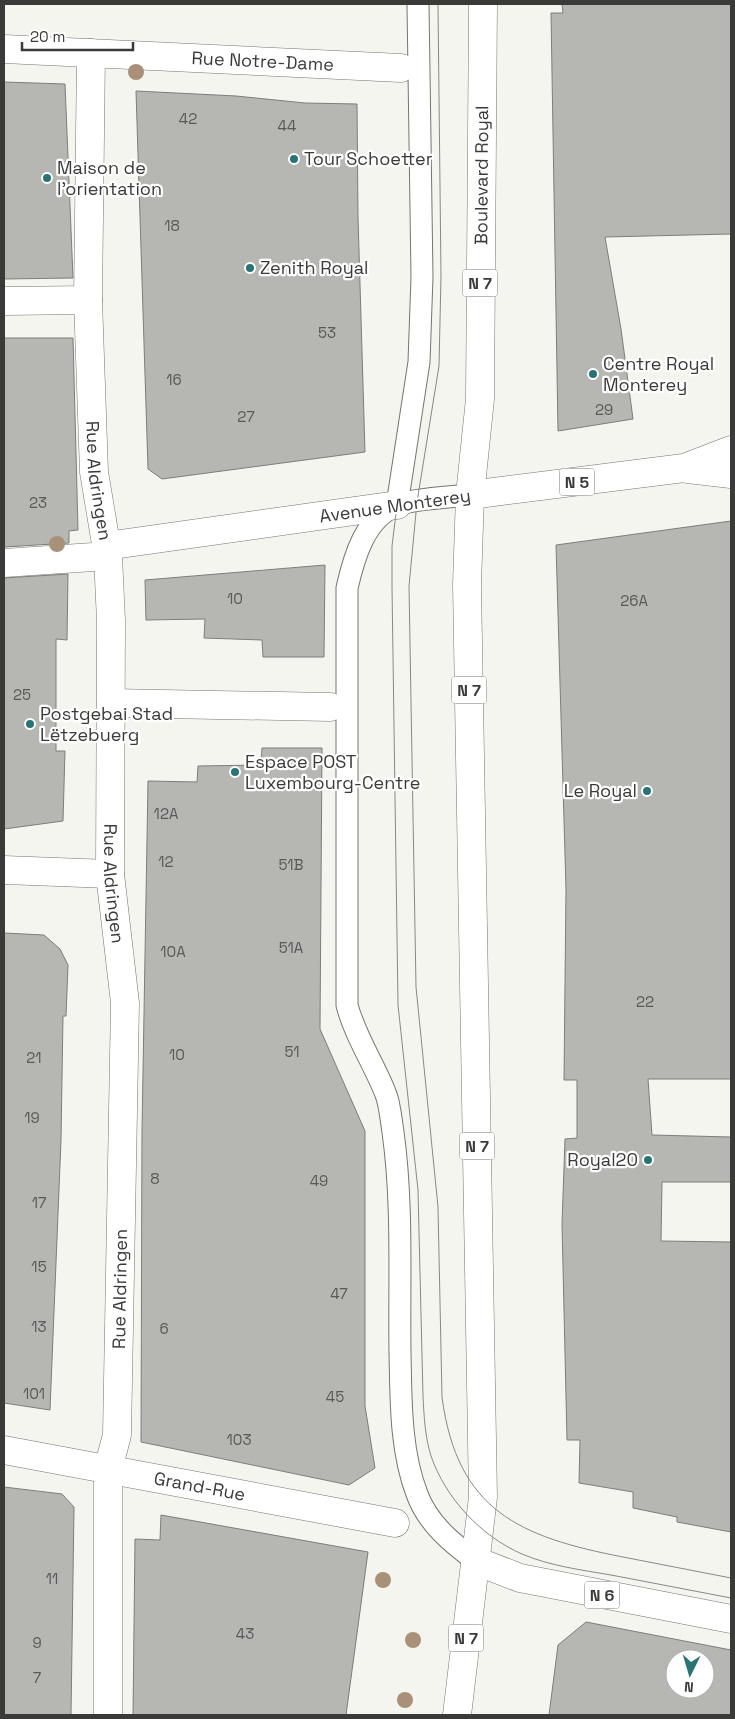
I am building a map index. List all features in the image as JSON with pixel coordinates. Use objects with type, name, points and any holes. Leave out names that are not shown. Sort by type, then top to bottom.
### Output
[{"type":"street","name":"Boulevard Royal","points":[[470,495],[480,399],[482,4]]},
{"type":"street","name":"Rue Notre-Dame","points":[[4,49],[402,68]]},
{"type":"street","name":"Rue Aldringen","points":[[91,53],[88,300],[94,472],[107,551],[111,703],[110,874],[125,1004],[117,1435],[108,1469],[108,1715]]},
{"type":"street","points":[[4,302],[88,300]]},
{"type":"street","name":"Avenue Monterey","points":[[470,495],[684,468],[731,450]]},
{"type":"street","name":"Avenue Monterey","points":[[684,468],[731,474]]},
{"type":"street","name":"N 7","points":[[457,1715],[483,1497],[466,585],[470,495]]},
{"type":"street","name":"Avenue Monterey","points":[[4,563],[107,551],[397,504]]},
{"type":"street","points":[[111,703],[330,708]]},
{"type":"street","points":[[4,870],[110,874]]},
{"type":"street","name":"Grand-Rue","points":[[4,1450],[395,1523]]},
{"type":"street","name":"N 6","points":[[476,1561],[520,1578],[731,1619]]},
{"type":"lane","points":[[418,4],[422,277],[419,362],[397,504],[376,519],[363,539],[353,563],[347,588],[346,1005],[352,1025],[386,1093],[393,1133],[399,1211],[401,1402],[409,1466],[417,1495],[432,1521],[452,1544],[476,1561]]},
{"type":"lane","name":"Avenue Monterey","points":[[397,504],[470,495]]},
{"type":"building","points":[[562,4],[731,4],[731,234],[605,237],[621,329],[633,419],[558,431],[551,13],[563,13]]},
{"type":"building","points":[[4,82],[65,84],[73,278],[4,279]]},
{"type":"building","name":"Zenith Royal","points":[[136,91],[236,96],[305,103],[357,104],[358,217],[365,452],[162,479],[148,469]]},
{"type":"building","points":[[4,338],[73,338],[78,530],[69,531],[69,543],[4,547]]},
{"type":"building","points":[[731,521],[731,1079],[648,1079],[652,1135],[731,1137],[731,1182],[662,1182],[661,1241],[731,1242],[731,1532],[677,1522],[677,1517],[633,1508],[633,1492],[579,1483],[580,1440],[567,1440],[562,1224],[565,1139],[577,1138],[577,1080],[564,1080],[566,889],[556,545]]},
{"type":"building","points":[[325,565],[324,657],[263,657],[262,640],[204,638],[205,619],[146,620],[145,580]]},
{"type":"building","name":"Postgebai Stad Lëtzebuerg","points":[[68,574],[67,640],[56,639],[56,751],[65,751],[63,821],[4,829],[4,578]]},
{"type":"building","points":[[262,748],[322,748],[320,1029],[365,1131],[365,1406],[375,1468],[349,1485],[141,1442],[142,1130],[148,781],[197,782],[198,766],[261,765]]},
{"type":"building","points":[[4,933],[44,935],[60,949],[68,965],[66,1016],[63,1016],[61,1140],[50,1410],[4,1403]]},
{"type":"building","points":[[4,1487],[62,1494],[74,1507],[71,1715],[4,1715]]},
{"type":"building","points":[[161,1515],[368,1552],[346,1715],[133,1715],[135,1539],[160,1540]]},
{"type":"building","points":[[586,1622],[731,1650],[731,1715],[549,1715],[558,1645]]},
{"type":"tram line","points":[[438,4],[441,276],[439,366],[417,502],[409,586],[416,987],[438,1207],[442,1397],[450,1436],[462,1467],[479,1492],[500,1512],[524,1528],[553,1540],[586,1549],[731,1578]]},
{"type":"tram line","points":[[397,505],[392,546],[392,587],[398,1005],[418,1190],[424,1419],[431,1456],[446,1487],[467,1514],[493,1537],[522,1554],[566,1567],[731,1598]]},
{"type":"place","name":"Tour Schoetter","points":[[294,159]]},
{"type":"place","name":"Maison de l'orientation","points":[[47,178]]},
{"type":"place","name":"Zenith Royal","points":[[250,268]]},
{"type":"place","name":"Centre Royal Monterey","points":[[593,374]]},
{"type":"place","name":"Postgebai Stad Lëtzebuerg","points":[[30,724]]},
{"type":"place","name":"Espace POST Luxembourg-Centre","points":[[235,772]]},
{"type":"place","name":"Le Royal","points":[[647,791]]},
{"type":"place","name":"Royal20","points":[[648,1160]]}]
